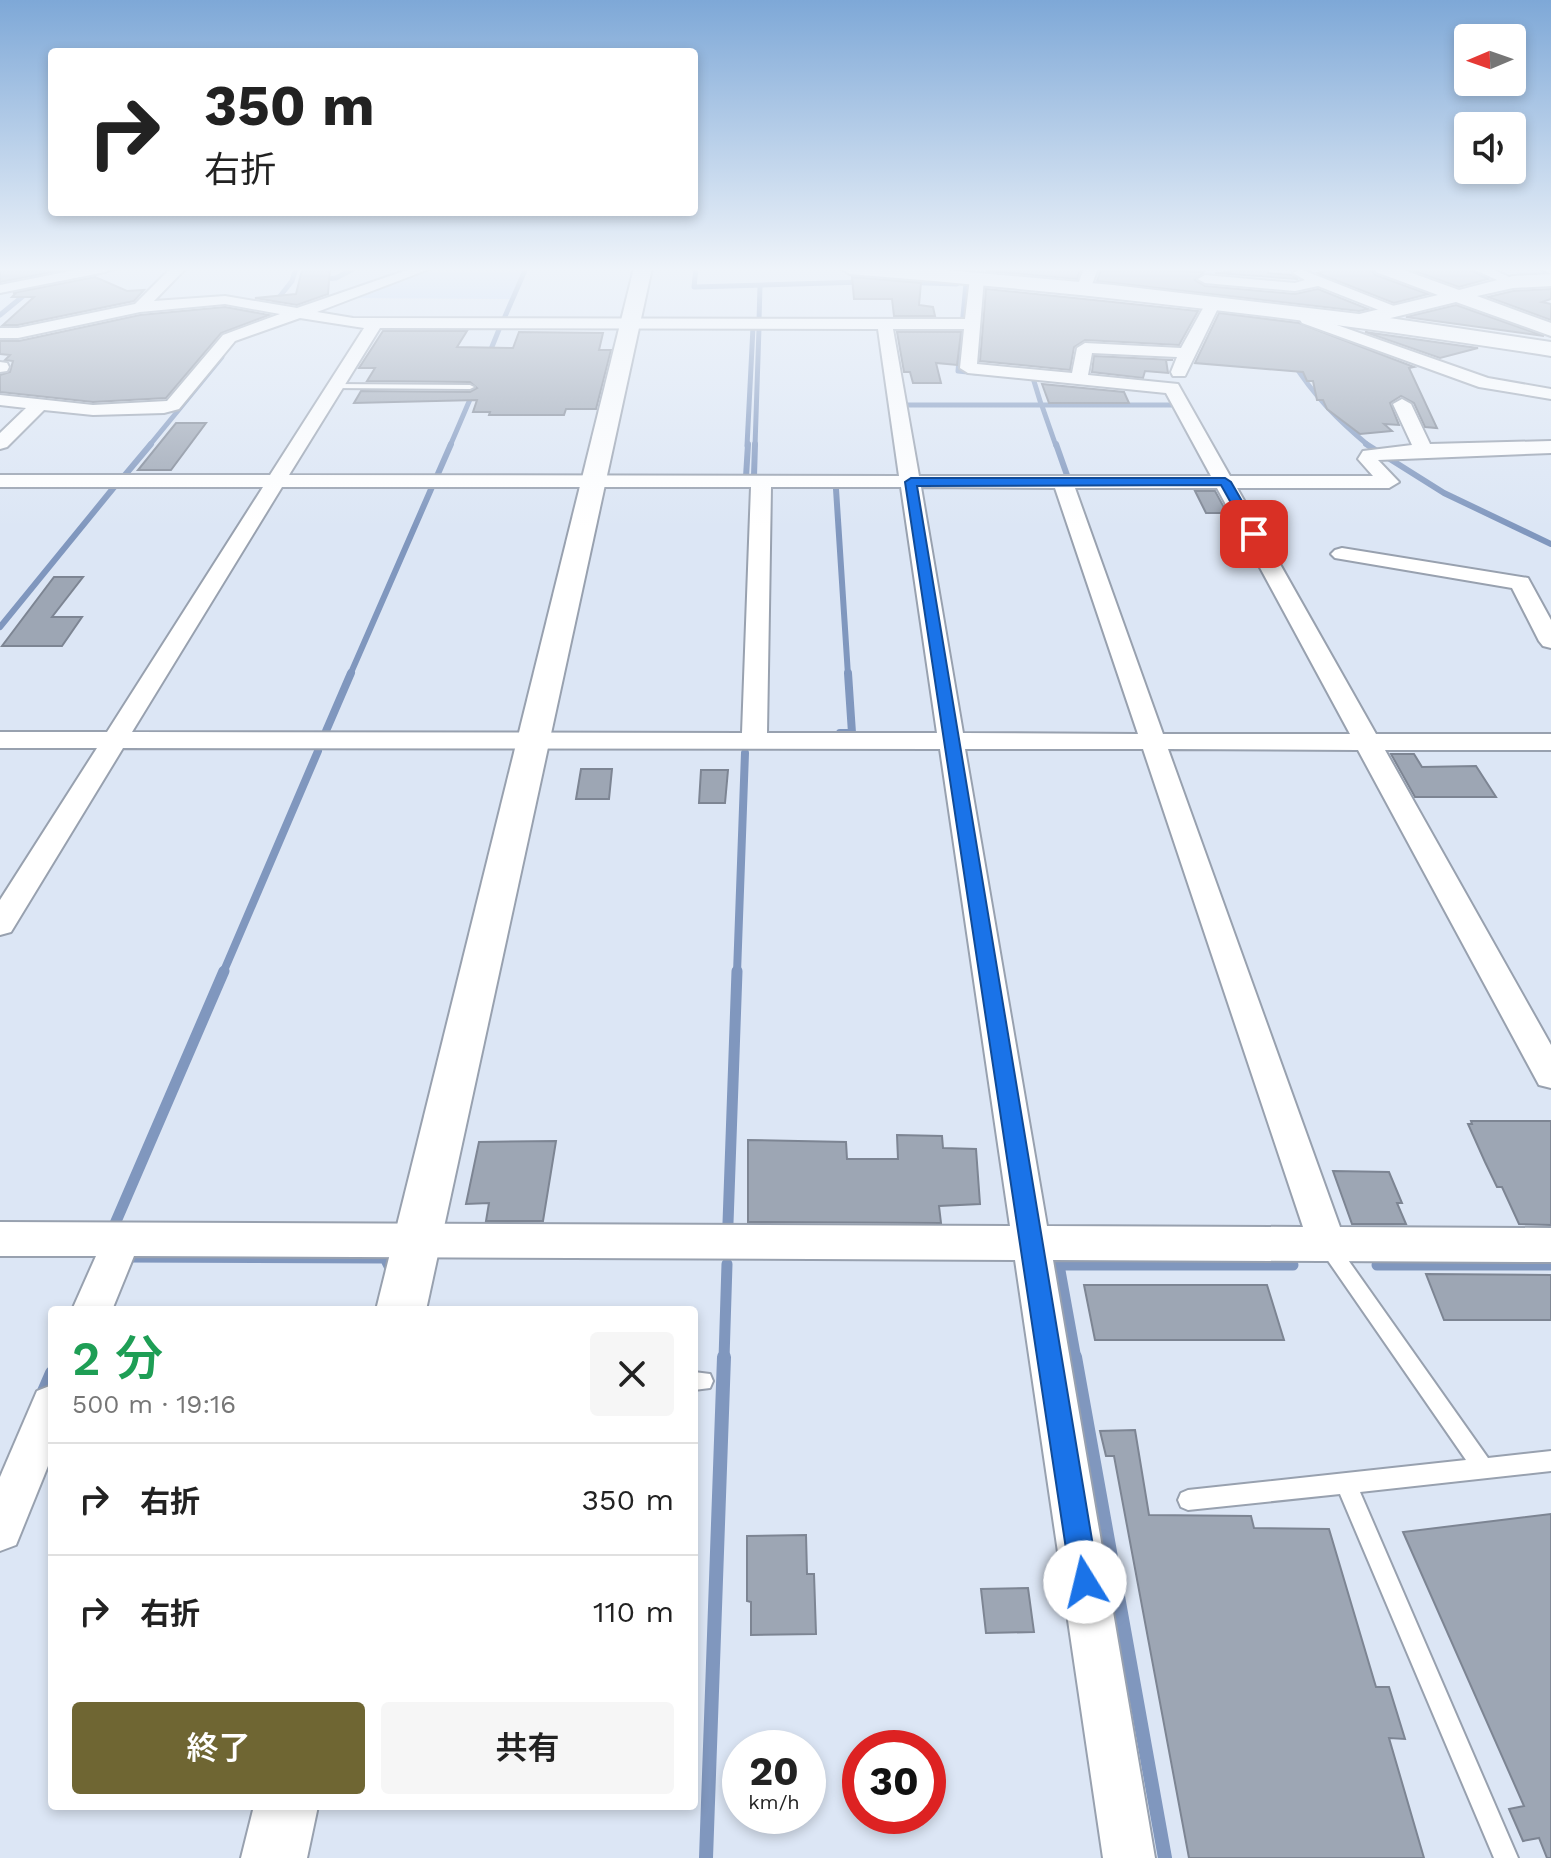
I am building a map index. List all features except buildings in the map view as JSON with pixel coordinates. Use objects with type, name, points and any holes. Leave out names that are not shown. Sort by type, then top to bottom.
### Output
[{"type":"street","points":[[0,400],[39,405],[158,409],[173,405],[215,355]]},
{"type":"street","points":[[0,924],[355,355]]},
{"type":"street","points":[[402,1306],[623,355]]},
{"type":"street","points":[[890,355],[1129,1858]]},
{"type":"street","points":[[969,355],[968,368],[1172,388]]},
{"type":"street","points":[[1079,355],[1075,359],[1079,378]]},
{"type":"street","points":[[1172,388],[1186,355]]},
{"type":"street","points":[[1405,355],[1485,383],[1551,394]]},
{"type":"street","points":[[1172,388],[1551,1075]]},
{"type":"street","points":[[1402,404],[1423,450]]},
{"type":"street","points":[[0,443],[39,405]]},
{"type":"street","points":[[0,481],[1389,482],[1369,464],[1367,459],[1370,455],[1423,450],[1551,447]]},
{"type":"street","points":[[754,742],[761,482]]},
{"type":"street","points":[[1063,482],[1327,1244]]},
{"type":"street","points":[[1342,554],[1520,583],[1551,641]]},
{"type":"street","points":[[0,740],[1551,742]]},
{"type":"street","points":[[0,1239],[1551,1245]]},
{"type":"street","points":[[94,1306],[122,1240]]},
{"type":"street","points":[[0,1529],[48,1415]]},
{"type":"street","points":[[274,1858],[285,1810]]},
{"type":"lane","points":[[336,386],[470,387]]},
{"type":"lane","points":[[1327,1244],[1484,1469]]},
{"type":"lane","points":[[1188,1500],[1551,1461]]},
{"type":"lane","points":[[1346,1484],[1506,1858]]},
{"type":"waterway","points":[[487,359],[489,355]]},
{"type":"waterway","points":[[747,446],[752,355]]},
{"type":"waterway","points":[[755,446],[758,355]]},
{"type":"waterway","points":[[959,355],[958,371],[977,373]]},
{"type":"waterway","points":[[149,446],[222,357]]},
{"type":"waterway","points":[[1292,361],[1327,406],[1369,446]]},
{"type":"waterway","points":[[450,446],[480,376]]},
{"type":"waterway","points":[[1023,377],[1033,378],[1041,404]]},
{"type":"waterway","points":[[905,405],[1182,405]]},
{"type":"waterway","points":[[1042,406],[1056,446]]},
{"type":"waterway","points":[[125,475],[151,444]]},
{"type":"waterway","points":[[437,476],[451,444]]},
{"type":"waterway","points":[[746,477],[748,444]]},
{"type":"waterway","points":[[754,476],[755,444]]},
{"type":"waterway","points":[[1056,444],[1068,478]]},
{"type":"waterway","points":[[1369,446],[1444,493],[1551,544]]},
{"type":"waterway","points":[[0,627],[115,486]]},
{"type":"waterway","points":[[350,675],[432,487]]},
{"type":"waterway","points":[[836,489],[848,675]]},
{"type":"waterway","points":[[326,731],[351,673]]},
{"type":"waterway","points":[[840,733],[852,733],[848,673]]},
{"type":"waterway","points":[[223,973],[318,751]]},
{"type":"waterway","points":[[737,973],[745,753]]},
{"type":"waterway","points":[[114,1226],[224,971]]},
{"type":"waterway","points":[[728,1223],[737,971]]},
{"type":"waterway","points":[[123,1257],[385,1258],[392,1272]]},
{"type":"waterway","points":[[724,1359],[727,1264]]},
{"type":"waterway","points":[[1076,1359],[1059,1265],[1293,1265]]},
{"type":"waterway","points":[[1377,1265],[1551,1265]]},
{"type":"waterway","points":[[706,1858],[724,1357]]},
{"type":"waterway","points":[[1075,1357],[1165,1858]]},
{"type":"waterway","points":[[42,1396],[48,1382]]},
{"type":"route","points":[[1085,1582],[911,482],[1225,482],[1254,534]]}]
